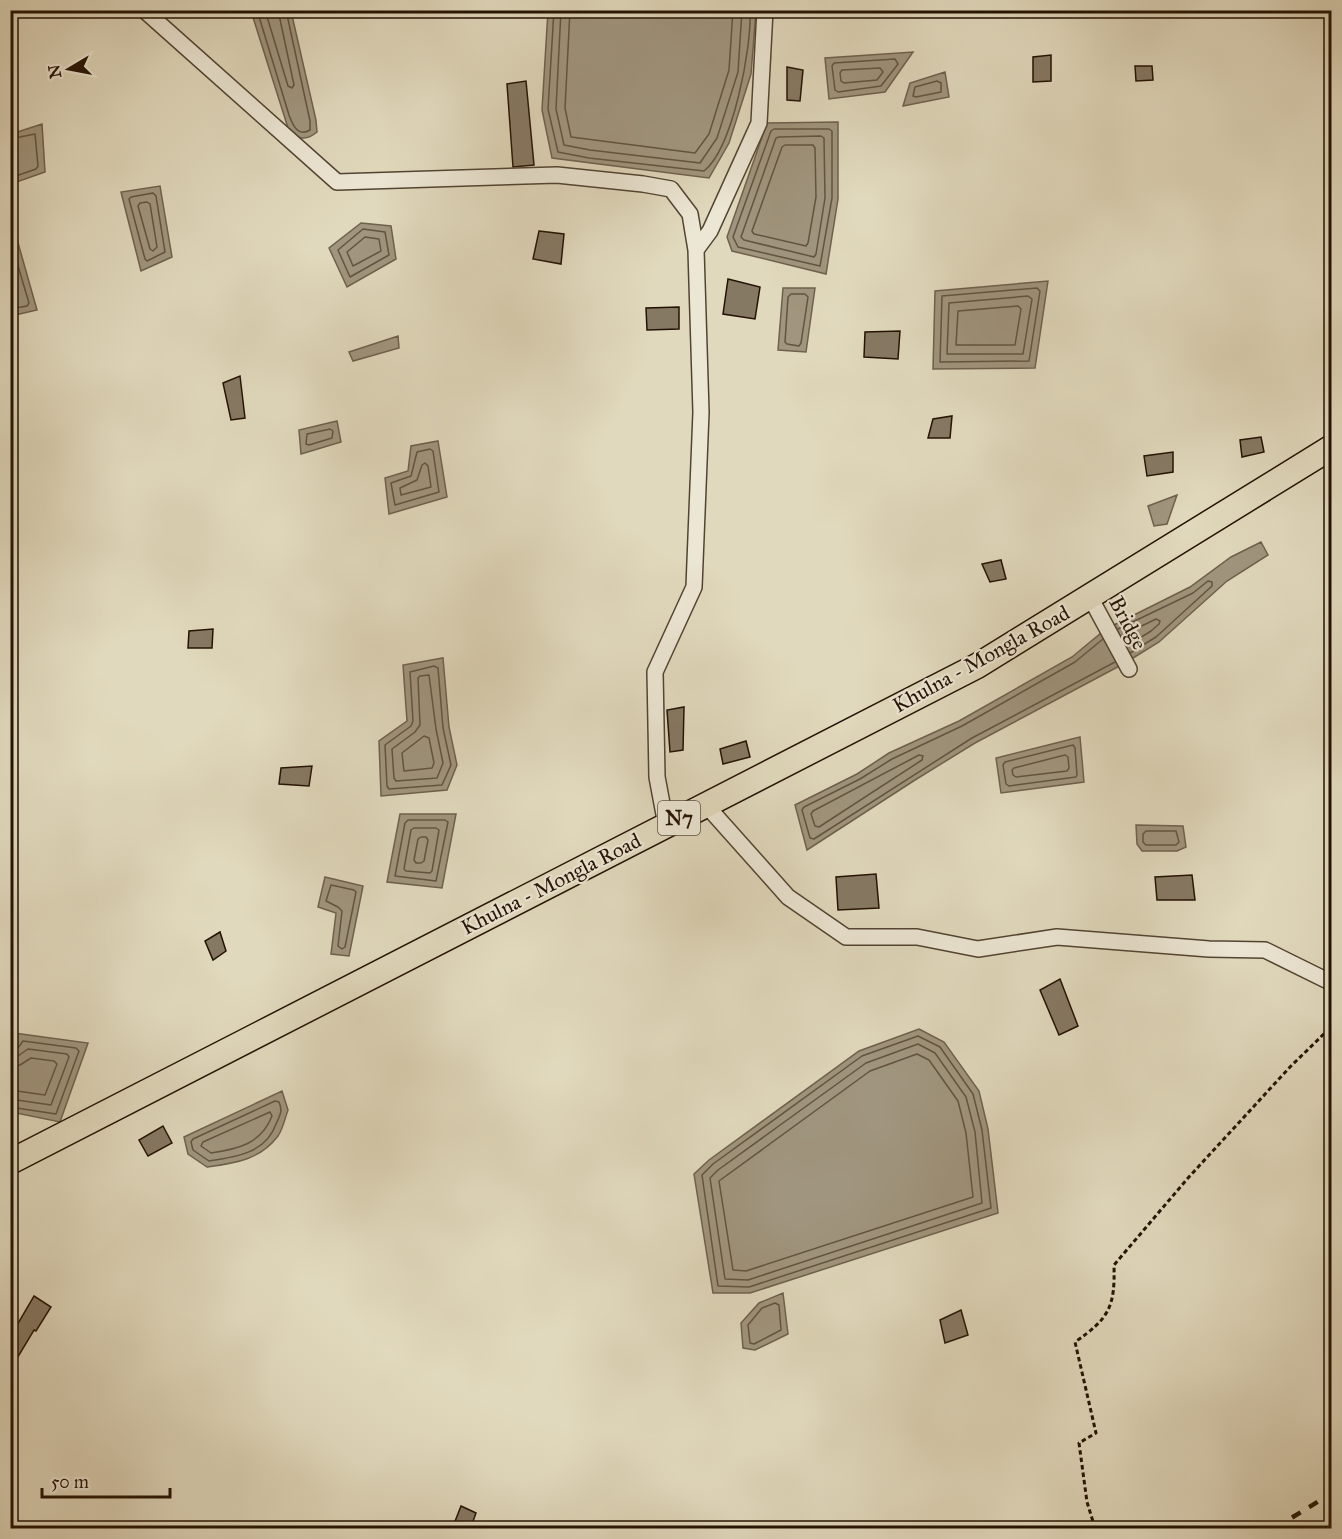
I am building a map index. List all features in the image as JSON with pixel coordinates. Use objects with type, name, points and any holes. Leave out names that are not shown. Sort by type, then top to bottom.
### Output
[{"type":"highway","name":"Khulna - Mongla Road","points":[[10,1162],[977,666],[1332,447]]},
{"type":"street","points":[[144,10],[337,182],[557,175],[671,189],[690,214],[696,250],[702,412],[694,587],[655,672],[657,777],[666,825]]},
{"type":"street","points":[[696,250],[710,231],[759,123],[765,10]]},
{"type":"street","name":"Bridge","points":[[1090,597],[1128,669]]},
{"type":"street","points":[[706,805],[788,897],[846,936],[916,937],[978,948],[1057,937],[1209,949],[1265,950],[1332,983]]},
{"type":"path","points":[[1095,1528],[1087,1502],[1079,1443],[1096,1433],[1075,1342],[1107,1315],[1114,1296],[1113,1265],[1188,1178],[1290,1067],[1332,1026]]},
{"type":"water","points":[[251,11],[291,11],[316,120],[317,132],[309,137],[298,137],[288,128]]},
{"type":"water","points":[[548,11],[756,11],[751,74],[729,143],[709,178],[552,158],[542,110]]},
{"type":"water","points":[[913,52],[885,92],[829,99],[825,58]]},
{"type":"water","points":[[945,72],[949,97],[903,106],[910,83]]},
{"type":"water","points":[[838,122],[838,199],[826,274],[732,251],[727,237],[767,123]]},
{"type":"water","points":[[42,124],[45,172],[11,184],[11,134]]},
{"type":"water","points":[[160,186],[172,257],[141,271],[121,192]]},
{"type":"water","points":[[11,218],[37,310],[10,316]]},
{"type":"water","points":[[361,223],[391,226],[396,259],[347,287],[329,248]]},
{"type":"water","points":[[1048,281],[1035,368],[933,369],[935,291]]},
{"type":"water","points":[[783,288],[815,288],[806,352],[778,350]]},
{"type":"water","points":[[398,336],[399,348],[353,361],[349,352]]},
{"type":"water","points":[[337,421],[341,442],[301,454],[299,430]]},
{"type":"water","points":[[438,441],[447,497],[389,514],[385,478],[408,471],[411,446]]},
{"type":"water","points":[[1177,495],[1167,524],[1154,526],[1148,506]]},
{"type":"water","points":[[1261,542],[1268,555],[1227,581],[1159,642],[1125,663],[975,743],[807,850],[795,805],[857,774],[889,753],[959,721],[1072,657],[1106,629],[1190,587],[1231,557]]},
{"type":"water","points":[[443,658],[449,727],[457,765],[447,790],[381,796],[379,741],[407,721],[403,665]]},
{"type":"water","points":[[1080,737],[1084,782],[1001,793],[996,758]]},
{"type":"water","points":[[400,814],[456,814],[442,888],[387,882]]},
{"type":"water","points":[[1136,825],[1183,826],[1186,847],[1177,851],[1142,851],[1137,844]]},
{"type":"water","points":[[325,877],[363,886],[349,956],[331,954],[336,913],[318,907]]},
{"type":"water","points":[[919,1029],[944,1042],[979,1091],[988,1129],[998,1213],[750,1293],[713,1293],[694,1174],[709,1160],[859,1051]]},
{"type":"water","points":[[14,1033],[88,1043],[60,1122],[11,1112]]},
{"type":"water","points":[[282,1091],[288,1110],[283,1127],[271,1144],[263,1150],[237,1162],[207,1167],[188,1154],[184,1137]]},
{"type":"water","points":[[783,1293],[788,1334],[755,1350],[743,1348],[741,1323],[759,1303]]},
{"type":"building","points":[[1051,55],[1051,81],[1033,82],[1033,57]]},
{"type":"building","points":[[1135,66],[1152,66],[1153,80],[1136,81]]},
{"type":"building","points":[[787,67],[803,70],[800,101],[787,100]]},
{"type":"building","points":[[526,81],[534,165],[513,167],[507,84]]},
{"type":"building","points":[[539,231],[564,234],[561,264],[533,259]]},
{"type":"building","points":[[728,279],[760,287],[755,319],[723,314]]},
{"type":"building","points":[[679,307],[679,329],[647,330],[646,308]]},
{"type":"building","points":[[900,331],[898,359],[864,357],[865,332]]},
{"type":"building","points":[[240,376],[245,418],[231,420],[223,383]]},
{"type":"building","points":[[952,416],[950,438],[928,438],[933,419]]},
{"type":"building","points":[[1261,437],[1264,452],[1242,457],[1240,440]]},
{"type":"building","points":[[1173,452],[1173,472],[1147,476],[1144,456]]},
{"type":"building","points":[[1001,560],[1006,579],[990,582],[982,564]]},
{"type":"building","points":[[213,629],[212,648],[188,648],[189,631]]},
{"type":"building","points":[[684,707],[683,750],[670,752],[667,710]]},
{"type":"building","points":[[746,741],[750,757],[723,764],[720,749]]},
{"type":"building","points":[[312,766],[309,786],[279,784],[281,768]]},
{"type":"building","points":[[876,874],[879,908],[838,910],[836,877]]},
{"type":"building","points":[[1192,875],[1195,900],[1157,900],[1155,877]]},
{"type":"building","points":[[220,932],[226,951],[213,960],[205,941]]},
{"type":"building","points":[[1060,979],[1078,1026],[1059,1035],[1040,990]]},
{"type":"building","points":[[163,1126],[172,1143],[148,1156],[139,1140]]},
{"type":"building","points":[[34,1296],[51,1307],[10,1370],[10,1337]]},
{"type":"building","points":[[961,1310],[968,1335],[945,1343],[940,1320]]},
{"type":"building","points":[[461,1506],[476,1513],[471,1527],[454,1524]]},
{"type":"railway","points":[[1275,1528],[1332,1493]]}]
